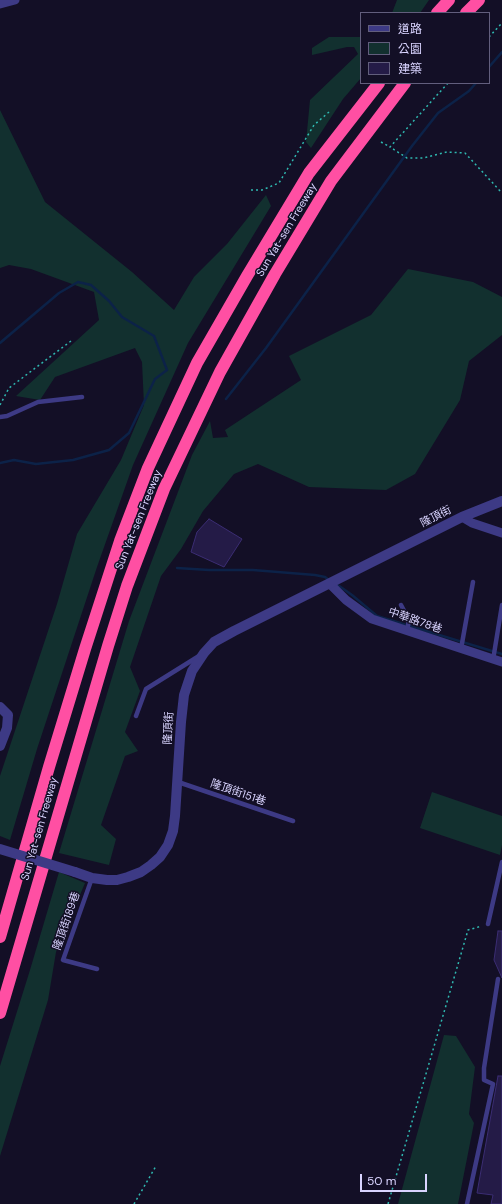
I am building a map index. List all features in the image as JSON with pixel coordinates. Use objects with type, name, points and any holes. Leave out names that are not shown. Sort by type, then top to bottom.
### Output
[{"type":"highway","points":[[438,12],[449,0]]},
{"type":"highway","points":[[467,12],[479,0]]},
{"type":"highway","name":"Sun Yat-sen Freeway","points":[[0,937],[48,767],[84,649],[120,541],[148,468],[197,363],[247,276],[309,173],[378,84]]},
{"type":"highway","name":"Sun Yat-sen Freeway","points":[[0,1013],[108,646],[127,586],[164,489],[220,372],[275,274],[331,182],[404,84]]},
{"type":"street","points":[[0,4],[15,0]]},
{"type":"street","name":"隆頂街","points":[[0,849],[92,878],[117,880],[128,877],[146,868],[160,857],[168,845],[176,816],[181,722],[184,695],[192,671],[204,653],[214,642],[462,517],[502,501]]},
{"type":"street","points":[[462,517],[472,523],[502,533]]},
{"type":"street","name":"中華路78巷","points":[[330,584],[346,600],[372,619],[461,648],[492,660],[502,662]]},
{"type":"street","points":[[0,707],[8,715],[8,728],[0,746]]},
{"type":"lane","points":[[0,417],[7,416],[38,402],[82,397]]},
{"type":"lane","points":[[461,648],[473,582]]},
{"type":"lane","points":[[401,605],[409,620],[407,631]]},
{"type":"lane","points":[[492,660],[502,605]]},
{"type":"lane","points":[[136,716],[146,689],[204,653]]},
{"type":"lane","name":"隆頂街151巷","points":[[178,782],[293,821]]},
{"type":"lane","points":[[488,924],[502,862]]},
{"type":"lane","name":"隆頂街189巷","points":[[92,878],[63,960],[97,969]]},
{"type":"lane","points":[[467,1204],[493,1084],[484,1080],[484,1068],[498,979]]},
{"type":"path","points":[[490,36],[502,23]]},
{"type":"path","points":[[390,147],[447,84]]},
{"type":"path","points":[[251,190],[262,190],[279,183],[314,124],[329,112]]},
{"type":"path","points":[[381,142],[407,158],[423,158],[447,152],[465,153],[502,193]]},
{"type":"path","points":[[0,405],[9,388],[71,341]]},
{"type":"path","points":[[388,1204],[468,930],[488,924]]},
{"type":"path","points":[[134,1204],[156,1166]]},
{"type":"green space","points":[[397,0],[429,0],[421,12],[392,12]]},
{"type":"green space","points":[[329,37],[360,37],[360,79],[343,99],[311,148],[306,142],[310,100],[358,54],[354,47],[347,47],[312,55],[312,48]]},
{"type":"green space","points":[[0,110],[45,202],[132,272],[174,310],[194,277],[227,244],[266,195],[271,206],[188,343],[133,465],[97,567],[37,749],[10,840],[0,836],[0,776],[57,604],[77,534],[121,460],[144,405],[142,362],[135,348],[55,377],[40,400],[16,396],[99,320],[94,292],[31,269],[9,265],[0,268]]},
{"type":"green space","points":[[408,269],[473,282],[502,297],[502,335],[469,361],[460,400],[415,474],[386,490],[309,487],[258,464],[234,474],[203,511],[181,549],[161,576],[130,667],[140,691],[125,732],[138,751],[125,756],[101,825],[116,839],[109,865],[59,853],[129,621],[192,455],[210,421],[213,438],[228,437],[225,430],[301,380],[289,356],[371,315]]},
{"type":"green space","points":[[432,792],[502,816],[502,845],[500,855],[420,828]]},
{"type":"green space","points":[[59,872],[85,883],[56,952],[48,1000],[0,1156],[0,1066]]},
{"type":"green space","points":[[444,1035],[456,1036],[475,1067],[469,1114],[474,1123],[458,1204],[398,1204]]},
{"type":"building","points":[[209,519],[242,539],[224,567],[191,552],[197,532]]},
{"type":"building","points":[[498,931],[502,931],[502,978],[494,960]]},
{"type":"building","points":[[498,1076],[502,1076],[502,1204],[491,1204],[493,1195],[477,1193]]},
{"type":"waterway","points":[[490,66],[502,52]]},
{"type":"waterway","points":[[226,399],[266,348],[412,146],[438,113],[469,91],[475,84]]},
{"type":"waterway","points":[[0,343],[59,293],[78,282],[91,285],[109,301],[122,317],[154,336],[167,370],[155,379],[129,433],[109,450],[73,460],[36,464],[14,460],[0,463]]},
{"type":"waterway","points":[[177,568],[253,570],[315,575],[325,577],[329,580]]},
{"type":"waterway","points":[[335,583],[377,616],[502,654]]}]
